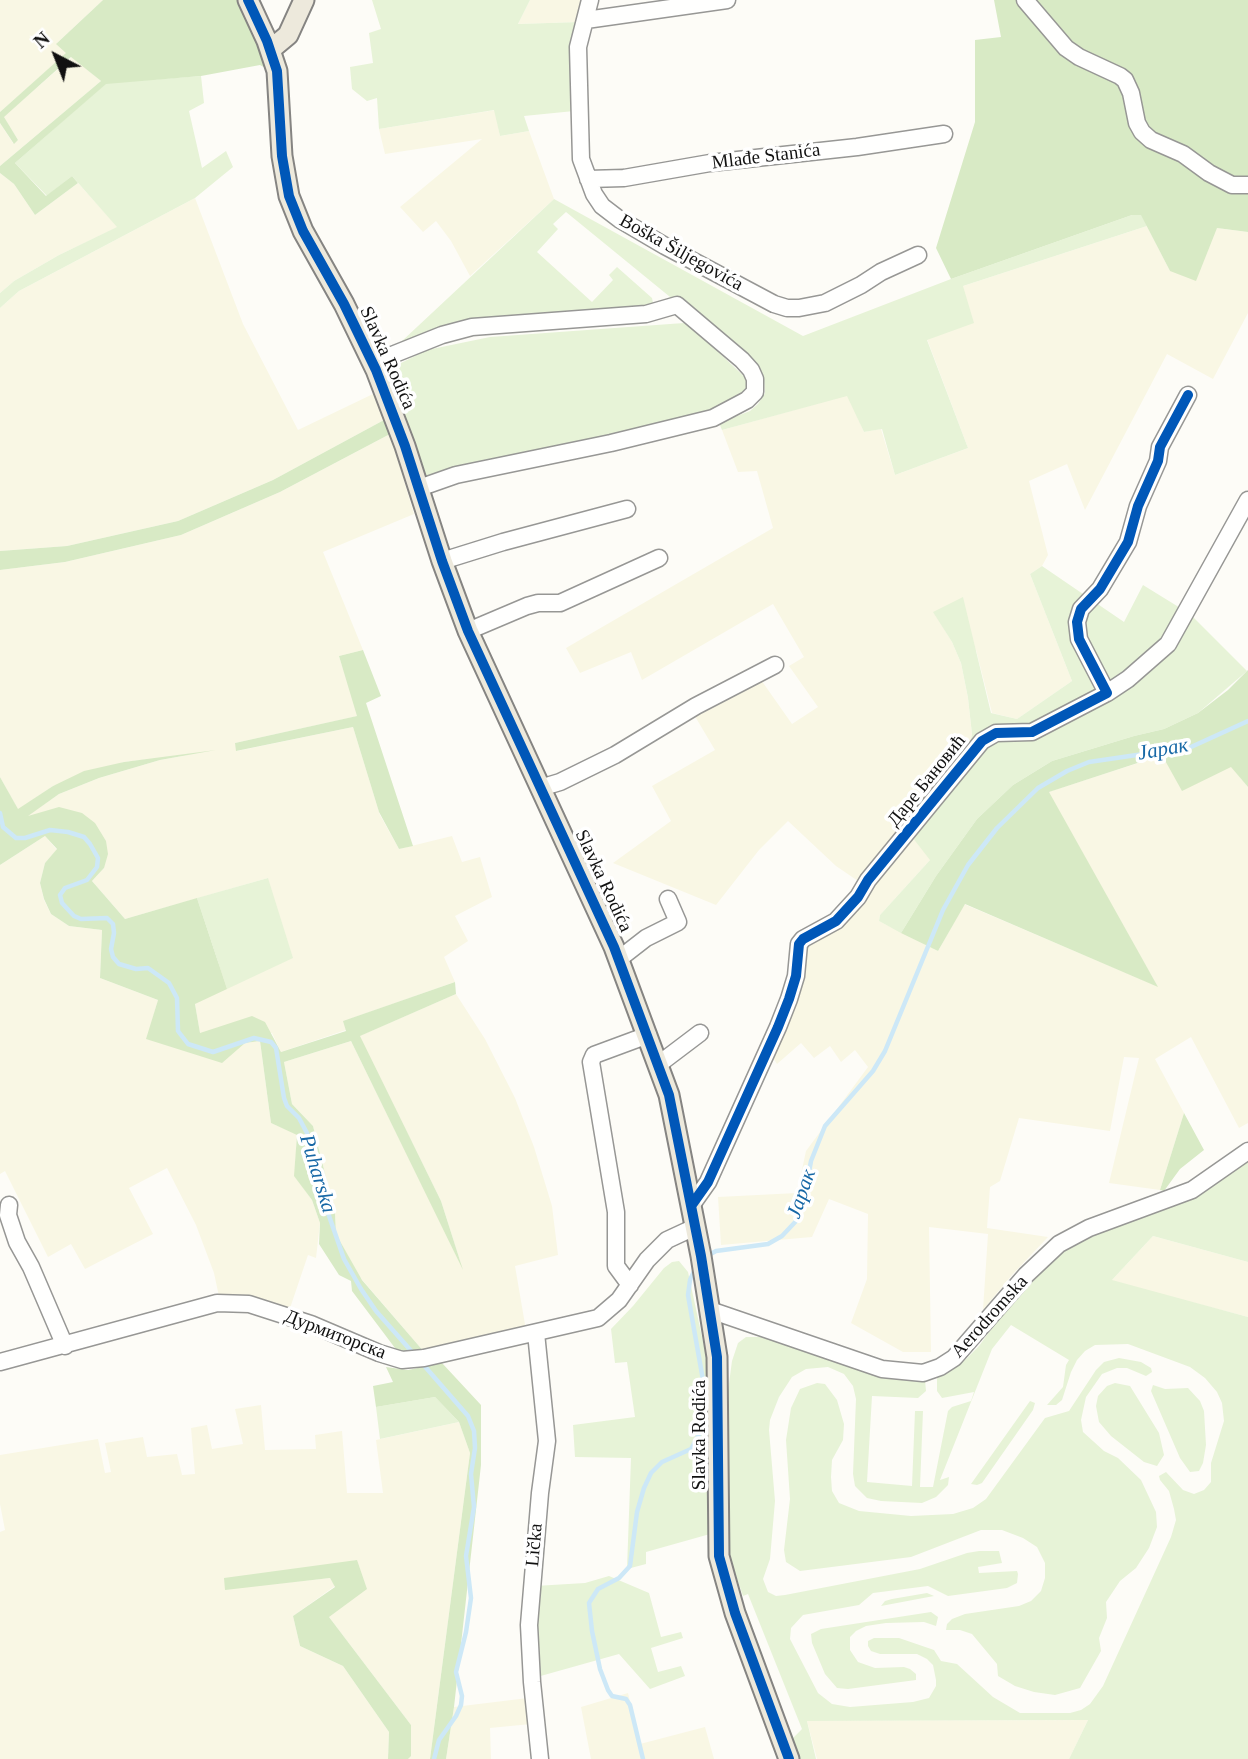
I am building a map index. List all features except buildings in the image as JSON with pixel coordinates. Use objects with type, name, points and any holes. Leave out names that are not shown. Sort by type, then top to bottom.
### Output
[{"type":"main road","name":"Slavka Rodića","points":[[248,0],[277,71],[282,156],[289,196],[303,231],[344,304],[372,363],[468,631],[587,885],[619,960],[669,1096],[717,1357],[719,1556],[735,1612],[789,1759]]},
{"type":"main road","points":[[270,50],[288,35],[304,0]]},
{"type":"street","name":"Boška Šiljegovića","points":[[590,0],[578,47],[582,159],[602,206],[619,219],[747,290],[787,308],[825,303],[918,255]]},
{"type":"street","points":[[586,20],[727,0]]},
{"type":"street","points":[[1025,0],[1066,48],[1125,80],[1138,123],[1151,141],[1183,154],[1209,173],[1232,185],[1248,185]]},
{"type":"street","name":"Mlađe Stanića","points":[[589,179],[624,178],[710,163],[857,147],[944,134]]},
{"type":"street","points":[[372,363],[442,335],[472,327],[646,314],[677,305],[741,360],[751,370],[755,379],[755,392],[747,400],[713,418],[600,446],[456,475],[419,488]]},
{"type":"street","points":[[1107,693],[1079,639],[1077,622],[1081,609],[1100,589],[1128,542],[1138,506],[1158,461],[1160,447],[1188,395]]},
{"type":"street","name":"Даре Бановић","points":[[691,1206],[708,1182],[778,1027],[796,976],[799,944],[836,920],[858,897],[982,741],[996,733],[1032,732],[1107,693],[1128,679],[1168,643],[1248,500]]},
{"type":"street","points":[[442,561],[627,509]]},
{"type":"street","points":[[468,631],[527,606],[560,603],[659,558]]},
{"type":"street","points":[[540,788],[560,782],[615,755],[696,706],[775,665]]},
{"type":"street","points":[[619,960],[646,938],[678,922],[668,899]]},
{"type":"street","points":[[659,1064],[700,1033]]},
{"type":"street","points":[[630,1285],[615,1266],[616,1212],[591,1062],[594,1055],[648,1035]]},
{"type":"street","name":"Aerodromska","points":[[710,1310],[882,1369],[923,1373],[954,1358],[1026,1275],[1059,1244],[1089,1228],[1192,1190],[1248,1151]]},
{"type":"street","points":[[9,1205],[8,1215],[17,1242],[65,1346]]},
{"type":"street","name":"Дурмиторска","points":[[0,1362],[216,1303],[249,1304],[311,1324],[365,1348],[402,1360],[424,1357],[598,1318],[619,1300],[647,1260],[667,1240],[695,1227]]},
{"type":"street","name":"Lička","points":[[536,1333],[547,1441],[529,1625],[540,1759]]},
{"type":"shaded area","points":[[0,0],[103,0],[57,43],[67,53],[0,112]]},
{"type":"shaded area","points":[[530,0],[584,0],[579,22],[518,24]]},
{"type":"shaded area","points":[[72,57],[101,81],[0,166],[0,123],[13,143],[18,140],[3,117]]},
{"type":"shaded area","points":[[495,110],[500,136],[529,131],[554,199],[470,276],[451,241],[436,221],[423,232],[400,207],[482,139],[385,154],[379,129]]},
{"type":"shaded area","points":[[0,173],[14,184],[35,215],[78,183],[118,227],[59,255],[14,281],[0,293]]},
{"type":"shaded area","points":[[195,198],[243,324],[298,430],[373,394],[384,420],[273,480],[178,521],[67,546],[0,551],[0,308],[19,291]]},
{"type":"shaded area","points":[[1147,226],[1170,271],[1217,228],[1248,232],[1248,313],[1213,379],[1167,354],[1085,510],[1067,464],[1029,481],[1048,555],[1042,566],[1030,574],[1072,681],[1017,719],[992,713],[976,650],[934,612],[961,663],[972,734],[968,754],[930,860],[880,915],[879,921],[938,951],[964,904],[1157,986],[1048,792],[1163,755],[1231,766],[1248,787],[1248,1123],[1239,1128],[1191,1037],[1155,1059],[1184,1113],[1160,1190],[1109,1183],[1139,1058],[1124,1057],[1110,1131],[1019,1118],[1000,1181],[990,1187],[987,1228],[1048,1237],[983,1310],[988,1234],[929,1227],[931,1352],[903,1352],[851,1323],[867,1279],[868,1214],[829,1199],[812,1237],[721,1245],[718,1197],[797,1193],[806,1151],[868,1067],[855,1050],[841,1062],[830,1046],[814,1058],[801,1043],[777,1064],[770,1053],[804,947],[844,924],[865,902],[875,886],[861,883],[836,866],[788,821],[759,850],[716,905],[613,863],[671,821],[652,786],[715,750],[693,713],[759,677],[792,724],[818,707],[789,666],[804,657],[773,604],[642,680],[631,652],[580,673],[566,648],[773,528],[757,471],[738,472],[722,430],[848,395],[864,432],[881,429],[895,475],[968,448],[927,339],[963,286]]},
{"type":"shaded area","points":[[390,434],[414,514],[323,552],[363,650],[339,656],[358,716],[235,743],[237,751],[353,727],[380,815],[399,849],[452,836],[462,862],[480,857],[492,897],[455,916],[468,941],[444,957],[455,982],[344,1021],[346,1030],[281,1052],[272,1033],[200,1034],[195,1004],[268,878],[125,919],[92,881],[104,868],[24,818],[59,794],[99,778],[160,760],[188,755],[124,762],[53,786],[18,810],[0,777],[0,570],[65,562],[181,535],[280,492]]},
{"type":"shaded area","points":[[45,836],[57,850],[45,863],[40,883],[51,914],[69,926],[102,930],[100,978],[158,1000],[147,1039],[245,1043],[260,1041],[271,1123],[297,1134],[295,1176],[312,1200],[320,1223],[316,1258],[308,1255],[287,1317],[220,1301],[214,1273],[196,1225],[167,1168],[129,1188],[153,1234],[85,1269],[71,1244],[48,1257],[5,1171],[0,1174],[0,865]]},
{"type":"shaded area","points":[[456,994],[485,1039],[515,1098],[552,1206],[558,1255],[515,1266],[527,1336],[425,1353],[359,1276],[336,1234],[335,1213],[313,1126],[292,1104],[284,1062],[351,1041],[461,1264],[441,1201],[359,1036]]},
{"type":"shaded area","points":[[1153,1236],[1248,1262],[1248,1317],[1111,1281]]},
{"type":"shaded area","points":[[261,1405],[265,1450],[316,1449],[315,1435],[342,1431],[347,1493],[383,1493],[376,1440],[459,1422],[470,1453],[430,1759],[408,1759],[411,1755],[411,1725],[329,1617],[357,1560],[225,1589],[330,1578],[335,1586],[293,1616],[300,1646],[343,1666],[389,1732],[388,1759],[0,1759],[0,1532],[5,1530],[0,1504],[0,1455],[98,1439],[105,1473],[111,1472],[105,1443],[143,1437],[147,1457],[177,1454],[182,1475],[195,1474],[191,1428],[207,1425],[212,1449],[243,1444],[235,1409]]},
{"type":"shaded area","points":[[628,1693],[640,1744],[705,1727],[714,1759],[591,1759],[581,1707]]},
{"type":"shaded area","points":[[528,1698],[531,1724],[490,1728],[491,1759],[446,1759],[454,1707]]},
{"type":"shaded area","points":[[1088,1720],[1069,1759],[817,1759],[807,1721]]},
{"type":"green space","points":[[103,0],[239,0],[269,70],[260,65],[201,76],[106,84],[15,163],[46,196],[72,176],[78,183],[35,215],[14,184],[0,173],[0,166],[101,81],[71,57],[4,117],[18,140],[14,144],[0,123],[0,112],[66,53],[56,44]]},
{"type":"green space","points":[[372,0],[530,0],[518,24],[579,22],[574,111],[524,116],[529,131],[500,136],[494,110],[379,129],[377,98],[367,101],[352,89],[350,67],[373,63],[369,33],[381,29]]},
{"type":"green space","points":[[994,0],[1248,0],[1248,232],[1217,228],[1196,281],[1170,271],[1141,215],[1132,215],[951,279],[936,248],[975,122],[975,40],[1001,37]]},
{"type":"green space","points":[[201,76],[204,103],[189,111],[202,168],[226,151],[233,167],[195,198],[19,291],[0,308],[0,293],[14,281],[59,255],[117,227],[72,176],[47,196],[15,163],[106,83]]},
{"type":"green space","points":[[554,199],[803,336],[951,279],[1132,215],[1142,215],[1147,226],[963,286],[974,323],[927,340],[968,448],[895,475],[882,429],[864,432],[847,396],[722,430],[719,423],[750,411],[765,393],[764,380],[757,368],[566,212],[553,224],[558,229],[537,252],[592,302],[613,280],[609,275],[617,267],[652,298],[651,307],[522,321],[387,355]]},
{"type":"green space","points":[[684,323],[749,381],[746,402],[428,483],[387,370],[427,350],[490,337]]},
{"type":"green space","points":[[384,420],[390,434],[280,492],[181,535],[65,562],[0,570],[0,551],[67,546],[178,521],[273,480]]},
{"type":"green space","points":[[1042,566],[1124,622],[1143,585],[1190,614],[1247,671],[1198,713],[1164,729],[1052,761],[1013,785],[977,819],[936,876],[901,933],[879,921],[880,915],[930,860],[909,833],[968,754],[972,734],[961,663],[952,642],[933,612],[963,597],[991,713],[1017,719],[1072,681],[1030,574]]},
{"type":"green space","points":[[363,650],[381,696],[366,703],[413,846],[399,849],[379,812],[353,727],[236,751],[235,743],[357,716],[339,656]]},
{"type":"green space","points":[[1248,670],[1248,787],[1231,767],[1182,791],[1162,755],[1049,792],[1158,987],[965,904],[938,951],[901,933],[936,876],[977,819],[1013,785],[1052,761],[1164,729],[1198,713],[1228,690]]},
{"type":"green space","points":[[216,750],[160,760],[99,778],[59,794],[28,816],[59,807],[82,813],[95,823],[106,841],[108,854],[104,868],[92,881],[125,919],[197,898],[227,989],[195,1004],[200,1033],[252,1016],[265,1022],[281,1052],[346,1031],[343,1021],[455,982],[456,994],[360,1036],[441,1201],[463,1270],[351,1041],[284,1062],[292,1104],[313,1126],[335,1213],[336,1234],[362,1280],[425,1353],[401,1356],[352,1291],[351,1281],[339,1275],[319,1244],[320,1223],[312,1200],[294,1176],[297,1135],[271,1123],[260,1041],[245,1043],[222,1063],[146,1039],[158,1000],[100,978],[102,930],[69,926],[51,914],[40,883],[45,863],[57,849],[45,836],[0,865],[0,777],[18,809],[53,786],[84,771],[124,762]]},
{"type":"green space","points":[[268,878],[293,958],[227,989],[197,898]]},
{"type":"green space","points":[[1184,1113],[1204,1150],[1180,1169],[1164,1191],[1160,1190]]},
{"type":"green space","points":[[1248,1158],[1248,1262],[1153,1236],[1112,1280],[1248,1317],[1248,1759],[1069,1759],[1088,1720],[807,1721],[816,1759],[800,1759],[793,1738],[802,1729],[748,1594],[743,1596],[729,1555],[726,1406],[732,1361],[738,1343],[746,1337],[761,1337],[889,1378],[925,1380],[926,1391],[918,1398],[872,1396],[867,1482],[912,1486],[915,1411],[923,1411],[920,1487],[933,1487],[948,1411],[971,1401],[974,1392],[942,1398],[937,1391],[937,1378],[966,1359],[979,1346],[1016,1295],[1062,1249]],"holes":[[[1011,1325],[1069,1360],[1063,1387],[1047,1405],[1056,1405],[1062,1400],[1071,1372],[1085,1351],[1095,1345],[1128,1344],[1190,1367],[1205,1378],[1222,1403],[1224,1421],[1211,1463],[1211,1482],[1204,1490],[1194,1494],[1183,1490],[1166,1472],[1159,1476],[1169,1491],[1176,1520],[1171,1537],[1103,1686],[1090,1704],[1081,1710],[1070,1713],[1020,1713],[993,1697],[957,1664],[941,1661],[934,1650],[899,1638],[874,1638],[868,1641],[871,1651],[880,1654],[917,1654],[933,1665],[936,1686],[929,1698],[913,1702],[850,1707],[832,1704],[818,1693],[790,1639],[791,1628],[803,1615],[859,1605],[873,1593],[928,1586],[948,1596],[1007,1588],[1017,1583],[1018,1574],[1017,1571],[979,1573],[978,1567],[1002,1563],[999,1551],[979,1551],[920,1569],[785,1595],[776,1596],[768,1592],[763,1579],[770,1559],[775,1501],[770,1420],[779,1397],[792,1377],[806,1369],[828,1367],[844,1374],[853,1386],[856,1399],[853,1474],[855,1486],[867,1498],[922,1503],[936,1497],[948,1485],[949,1477],[940,1480],[992,1349]]]},
{"type":"green space","points":[[679,1261],[688,1272],[707,1360],[710,1470],[707,1509],[710,1534],[646,1552],[646,1564],[627,1569],[631,1458],[575,1457],[573,1425],[635,1417],[627,1362],[615,1363],[611,1329],[664,1268]]},
{"type":"green space","points":[[1119,1358],[1141,1362],[1151,1368],[1152,1372],[1146,1376],[1127,1368],[1117,1368],[1102,1374],[1086,1397],[1081,1420],[1083,1432],[1104,1451],[1118,1458],[1141,1480],[1156,1512],[1157,1527],[1149,1548],[1136,1568],[1120,1581],[1106,1602],[1107,1618],[1099,1638],[1101,1651],[1080,1688],[1055,1695],[1015,1686],[998,1676],[997,1664],[972,1634],[960,1630],[946,1630],[952,1619],[965,1614],[1019,1606],[1031,1601],[1041,1591],[1045,1578],[1045,1563],[1037,1547],[1023,1538],[1002,1530],[981,1530],[911,1557],[800,1571],[786,1562],[784,1550],[790,1499],[786,1440],[791,1408],[800,1389],[817,1383],[825,1384],[837,1400],[844,1424],[843,1440],[832,1460],[831,1477],[832,1491],[839,1503],[859,1511],[911,1516],[953,1514],[973,1508],[986,1499],[1045,1418],[1069,1411],[1096,1370],[1104,1362]]},
{"type":"green space","points":[[442,1363],[481,1405],[481,1465],[446,1759],[430,1759],[470,1453],[459,1422],[435,1397],[376,1407],[373,1386],[393,1382],[386,1367],[408,1370]]},
{"type":"green space","points":[[1115,1383],[1130,1386],[1159,1433],[1164,1455],[1157,1466],[1144,1462],[1111,1436],[1099,1422],[1096,1406],[1098,1396],[1107,1386]]},
{"type":"green space","points":[[1153,1385],[1165,1389],[1188,1388],[1200,1401],[1204,1411],[1206,1445],[1199,1471],[1190,1472],[1180,1458],[1151,1391]]},
{"type":"green space","points":[[435,1397],[459,1422],[380,1439],[376,1407]]},
{"type":"green space","points":[[1030,1401],[1035,1403],[1033,1410],[982,1483],[971,1484]]},
{"type":"green space","points":[[357,1560],[367,1589],[329,1617],[411,1725],[411,1756],[408,1759],[388,1759],[389,1732],[343,1666],[300,1646],[293,1616],[335,1587],[330,1578],[225,1590],[224,1578]]},
{"type":"green space","points":[[609,1576],[649,1593],[661,1637],[681,1632],[683,1638],[651,1648],[658,1672],[681,1666],[685,1676],[650,1689],[619,1654],[537,1677],[535,1586],[585,1583]]},
{"type":"green space","points":[[927,1593],[934,1596],[881,1606],[892,1599]]},
{"type":"green space","points":[[931,1612],[938,1617],[936,1626],[924,1622],[886,1623],[866,1626],[850,1637],[850,1650],[858,1662],[875,1668],[904,1667],[916,1674],[916,1680],[848,1689],[837,1688],[825,1674],[812,1643],[811,1634],[821,1629]]},
{"type":"waterway","name":"Јарак","points":[[707,1256],[716,1251],[768,1244],[782,1236],[798,1219],[811,1161],[825,1126],[873,1071],[885,1051],[943,910],[968,865],[997,828],[1038,788],[1067,771],[1089,762],[1191,747],[1248,721]]},
{"type":"waterway","name":"Puharska","points":[[0,813],[3,827],[16,838],[50,830],[84,837],[90,844],[98,858],[97,867],[87,880],[65,888],[60,895],[62,903],[74,916],[81,919],[107,918],[113,924],[111,949],[119,964],[136,969],[148,968],[169,983],[177,998],[178,1031],[188,1044],[213,1052],[254,1038],[271,1042],[276,1048],[284,1098],[307,1133],[319,1187],[344,1259],[376,1311],[413,1353]]},
{"type":"waterway","name":"Јарак","points":[[643,1759],[630,1705],[626,1699],[612,1696],[600,1669],[589,1603],[598,1589],[619,1578],[630,1566],[637,1512],[651,1473],[662,1462],[691,1449],[702,1429],[703,1380],[688,1295],[690,1280],[696,1267]]},
{"type":"waterway","name":"Puharska","points":[[421,1362],[468,1416],[474,1431],[475,1448],[471,1474],[474,1507],[466,1556],[471,1598],[456,1672],[462,1696],[461,1705],[439,1740],[434,1759]]},
{"type":"cycle path","points":[[248,0],[277,71],[282,156],[289,196],[303,231],[344,304],[376,370],[468,631],[614,947],[669,1095],[701,1256],[717,1357],[719,1556],[735,1613],[789,1759]]},
{"type":"cycle path","points":[[691,1206],[708,1182],[778,1027],[796,976],[799,944],[803,939],[836,921],[858,897],[868,880],[982,741],[996,733],[1032,732],[1107,693],[1079,639],[1077,622],[1081,609],[1100,589],[1128,542],[1138,506],[1158,461],[1160,447],[1188,395]]}]
